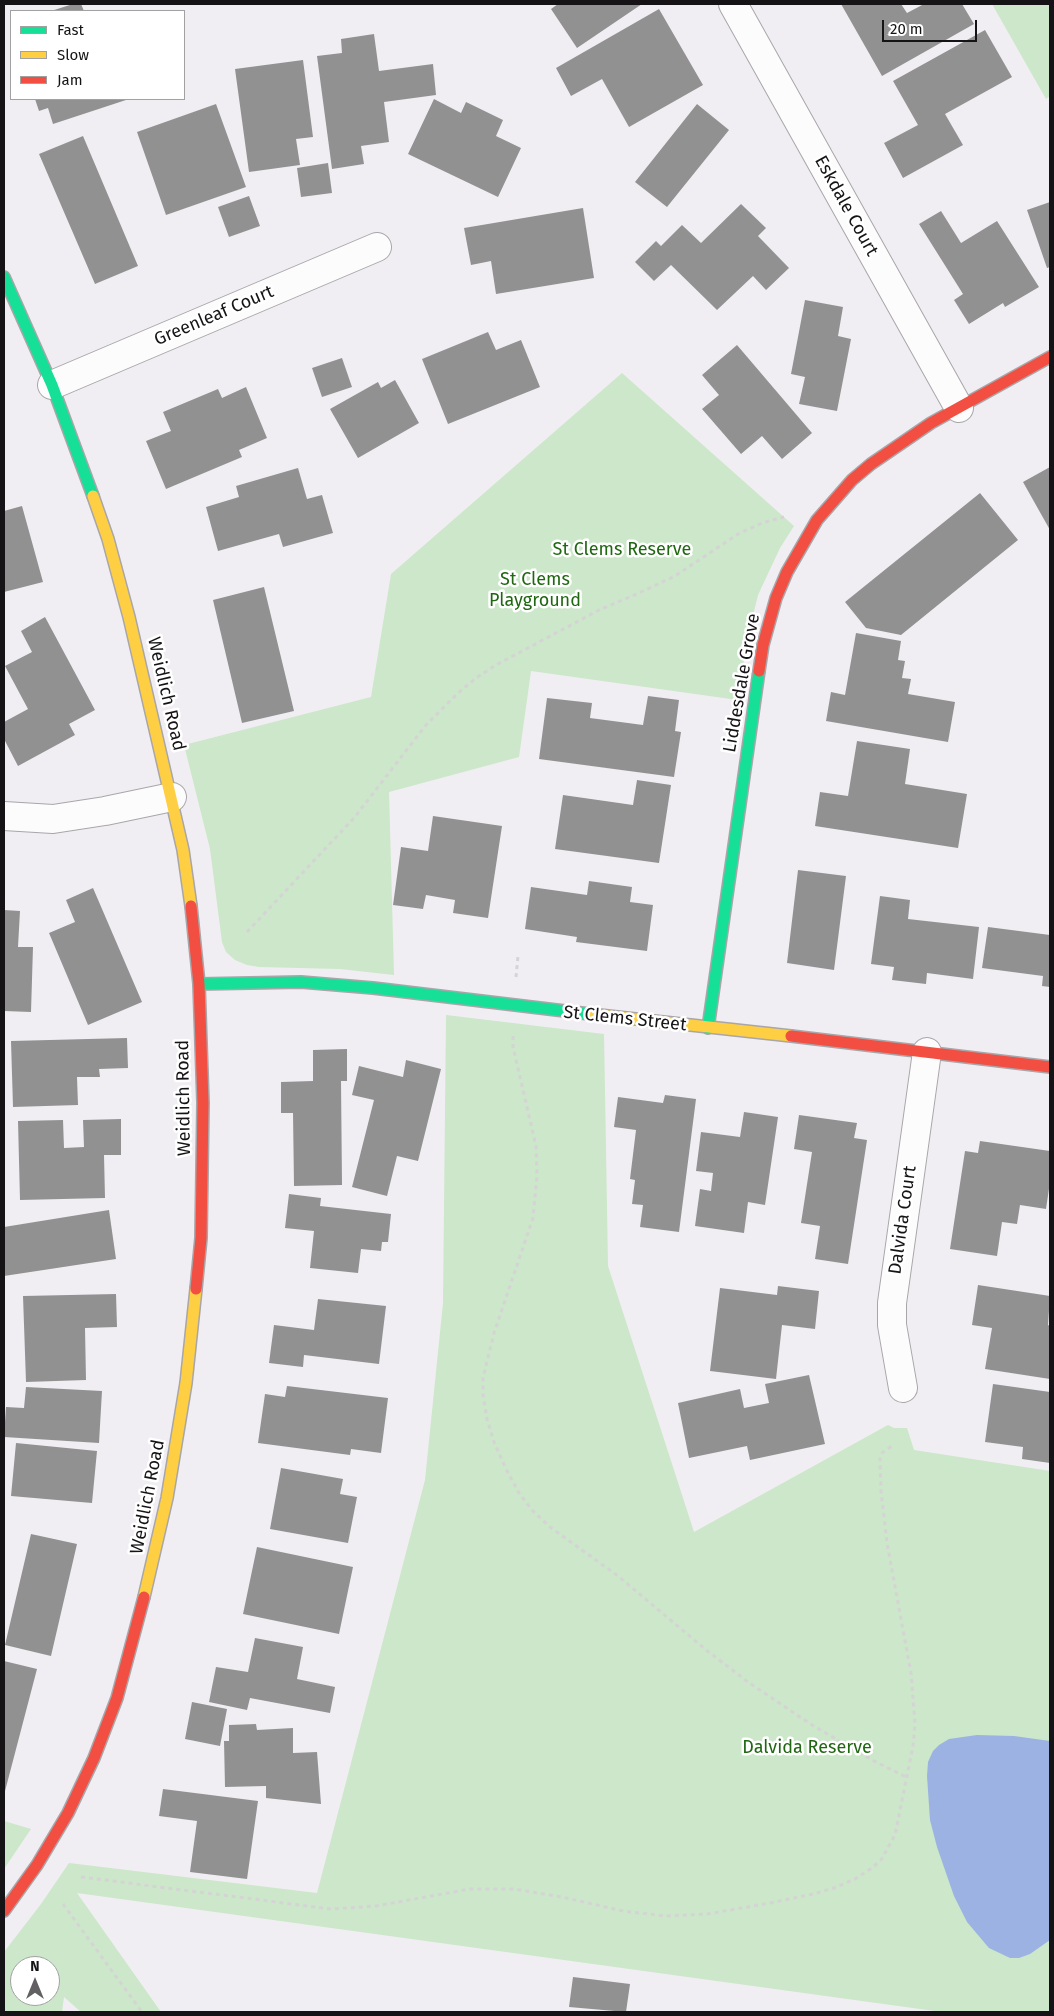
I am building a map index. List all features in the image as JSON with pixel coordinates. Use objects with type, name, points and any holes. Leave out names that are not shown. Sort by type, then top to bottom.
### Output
[{"type":"street","name":"Eskdale Court","points":[[732,4],[959,408]]},
{"type":"street","name":"Greenleaf Court","points":[[52,385],[377,247]]},
{"type":"street","name":"Weidlich Road","points":[[4,278],[52,385],[81,461],[108,539],[129,617],[172,797],[194,919],[199,984],[203,1104],[200,1238],[186,1384],[162,1523],[137,1628],[117,1698],[94,1758],[68,1813],[37,1865],[4,1911]]},
{"type":"street","name":"Liddesdale Grove","points":[[708,1028],[763,645],[776,598],[802,544],[817,520],[852,480],[871,464],[894,447],[959,408],[1050,357]]},
{"type":"street","points":[[4,816],[53,819],[105,811],[172,797]]},
{"type":"street","name":"St Clems Street","points":[[199,984],[301,982],[350,986],[1050,1067]]},
{"type":"street","name":"Dalvida Court","points":[[903,1388],[892,1325],[892,1303],[927,1052]]},
{"type":"path","points":[[247,932],[354,818],[426,726],[447,703],[476,678],[496,665],[599,610],[675,576],[738,534],[762,523],[790,515],[805,515],[817,520]]},
{"type":"path","points":[[518,956],[514,1006],[514,1047],[536,1146],[537,1175],[533,1218],[494,1333],[483,1378],[483,1394],[487,1419],[494,1442],[506,1469],[519,1493],[532,1510],[550,1527],[618,1576],[705,1649],[748,1682],[812,1725],[874,1761],[908,1778]]},
{"type":"path","points":[[81,1877],[331,1909],[376,1906],[442,1893],[493,1888],[538,1893],[651,1915],[707,1914],[820,1892],[855,1879],[872,1868],[889,1848],[895,1835],[913,1746],[914,1703],[911,1673],[887,1543],[880,1474],[882,1453],[892,1446]]},
{"type":"path","points":[[63,1904],[142,2012]]},
{"type":"green space","points":[[992,4],[1050,4],[1050,96],[1046,99]]},
{"type":"green space","name":"St Clems Reserve","points":[[622,373],[794,526],[780,548],[758,595],[748,636],[738,700],[531,671],[519,757],[389,792],[394,975],[340,969],[259,967],[235,960],[226,952],[222,942],[210,849],[184,745],[371,697],[391,574]]},
{"type":"green space","name":"Dalvida Reserve","points":[[446,1015],[604,1034],[608,1266],[694,1532],[888,1425],[894,1428],[907,1428],[914,1450],[1050,1471],[1050,2012],[942,2012],[77,1893],[161,2012],[81,2012],[64,1997],[62,2012],[4,2012],[4,1952],[41,1904],[69,1863],[317,1893],[425,1480],[443,1303]]},
{"type":"green space","points":[[4,1821],[31,1829],[4,1869]]},
{"type":"water","points":[[977,1735],[1014,1736],[1050,1741],[1050,1940],[1030,1954],[1019,1958],[1010,1958],[989,1948],[967,1922],[954,1896],[930,1820],[927,1776],[928,1762],[933,1751],[949,1739]]},
{"type":"building","points":[[73,4],[81,4],[84,10],[54,10]]},
{"type":"building","points":[[558,4],[642,4],[577,48],[551,9]]},
{"type":"building","points":[[841,4],[901,4],[907,13],[924,4],[962,4],[974,24],[882,76]]},
{"type":"building","points":[[659,9],[703,85],[629,127],[602,79],[571,96],[556,68]]},
{"type":"building","points":[[985,30],[1012,77],[945,114],[963,145],[903,178],[884,143],[918,125],[893,81]]},
{"type":"building","points":[[374,34],[379,71],[433,64],[436,95],[384,102],[389,142],[361,146],[364,164],[332,169],[317,56],[342,53],[341,39]]},
{"type":"building","points":[[303,60],[313,137],[296,139],[300,165],[249,172],[235,69]]},
{"type":"building","points":[[434,99],[461,113],[466,102],[503,120],[496,136],[521,148],[498,197],[408,154]]},
{"type":"building","points":[[35,100],[126,100],[53,124],[48,108],[39,111]]},
{"type":"building","points":[[216,104],[246,187],[166,215],[137,132]]},
{"type":"building","points":[[697,104],[729,130],[667,207],[635,182]]},
{"type":"building","points":[[83,136],[138,266],[95,284],[39,154]]},
{"type":"building","points":[[328,163],[332,193],[301,197],[297,168]]},
{"type":"building","points":[[249,196],[260,226],[229,237],[218,207]]},
{"type":"building","points":[[1050,202],[1050,267],[1047,268],[1027,210]]},
{"type":"building","points":[[741,204],[766,228],[758,236],[789,268],[766,290],[753,276],[717,310],[671,265],[654,281],[635,262],[656,241],[661,246],[682,225],[701,243]]},
{"type":"building","points":[[583,208],[594,278],[496,294],[491,261],[471,265],[464,228]]},
{"type":"building","points":[[941,211],[961,243],[997,221],[1039,287],[1005,307],[1003,303],[969,324],[954,300],[963,294],[919,224]]},
{"type":"building","points":[[805,300],[843,307],[838,336],[851,339],[837,411],[799,404],[805,377],[791,374]]},
{"type":"building","points":[[488,332],[496,350],[521,340],[540,387],[448,424],[422,359]]},
{"type":"building","points":[[737,345],[812,433],[782,459],[762,436],[741,454],[702,409],[719,395],[702,375]]},
{"type":"building","points":[[342,358],[352,387],[322,397],[312,368]]},
{"type":"building","points":[[395,380],[419,423],[358,458],[330,409],[378,382],[381,388]]},
{"type":"building","points":[[246,387],[267,438],[239,450],[242,457],[166,489],[146,441],[171,431],[163,412],[218,389],[222,398]]},
{"type":"building","points":[[1050,467],[1050,530],[1023,482]]},
{"type":"building","points":[[298,468],[307,499],[322,495],[333,533],[283,547],[279,534],[218,551],[206,507],[239,497],[236,486]]},
{"type":"building","points":[[980,493],[1018,540],[901,635],[866,628],[845,602]]},
{"type":"building","points":[[22,506],[43,582],[4,592],[4,511]]},
{"type":"building","points":[[264,587],[294,711],[242,723],[213,600]]},
{"type":"building","points":[[45,617],[95,710],[69,724],[75,735],[18,766],[4,739],[4,722],[28,709],[5,666],[32,652],[21,631]]},
{"type":"building","points":[[856,633],[901,641],[898,660],[905,661],[902,678],[911,679],[908,694],[955,702],[948,742],[826,721],[831,692],[845,695]]},
{"type":"building","points":[[648,696],[679,700],[675,731],[681,732],[674,777],[539,759],[547,698],[592,703],[590,718],[643,725]]},
{"type":"building","points":[[857,741],[910,749],[905,784],[967,794],[958,848],[815,826],[820,792],[848,796]]},
{"type":"building","points":[[637,780],[671,785],[659,863],[555,849],[563,795],[633,805]]},
{"type":"building","points":[[433,816],[502,826],[488,918],[453,913],[455,900],[426,895],[423,909],[393,905],[401,847],[428,851]]},
{"type":"building","points":[[798,870],[846,876],[834,970],[787,963]]},
{"type":"building","points":[[589,881],[632,887],[630,902],[653,905],[647,951],[576,942],[577,937],[525,929],[531,887],[587,895]]},
{"type":"building","points":[[93,888],[142,1002],[88,1025],[49,933],[75,922],[66,900]]},
{"type":"building","points":[[880,896],[910,900],[908,919],[979,927],[973,979],[927,973],[926,984],[892,980],[894,967],[871,964]]},
{"type":"building","points":[[4,910],[20,911],[18,947],[33,947],[31,1012],[4,1011]]},
{"type":"building","points":[[988,927],[1050,935],[1050,987],[1042,986],[1043,976],[982,968]]},
{"type":"building","points":[[127,1038],[128,1068],[99,1069],[100,1077],[77,1077],[78,1105],[13,1107],[11,1041]]},
{"type":"building","points":[[347,1049],[347,1081],[341,1081],[342,1185],[294,1186],[293,1113],[281,1113],[281,1082],[313,1081],[313,1050]]},
{"type":"building","points":[[406,1060],[441,1069],[418,1161],[397,1156],[387,1196],[352,1187],[374,1100],[352,1095],[359,1066],[403,1077]]},
{"type":"building","points":[[665,1095],[696,1099],[679,1232],[640,1227],[643,1205],[632,1204],[635,1180],[630,1179],[636,1130],[614,1127],[618,1097],[663,1103]]},
{"type":"building","points":[[744,1112],[778,1117],[765,1205],[748,1202],[744,1233],[695,1226],[700,1189],[711,1191],[713,1173],[696,1171],[701,1132],[740,1137]]},
{"type":"building","points":[[799,1115],[857,1123],[854,1138],[867,1140],[848,1264],[815,1259],[820,1226],[801,1223],[812,1152],[794,1149]]},
{"type":"building","points":[[121,1119],[121,1155],[104,1155],[105,1198],[20,1200],[18,1121],[63,1120],[64,1148],[84,1147],[83,1120]]},
{"type":"building","points":[[980,1141],[1050,1151],[1050,1182],[1046,1209],[1020,1205],[1017,1224],[1002,1222],[997,1256],[950,1249],[965,1151],[978,1153]]},
{"type":"building","points":[[289,1194],[321,1198],[320,1206],[391,1214],[388,1242],[382,1242],[381,1251],[361,1249],[358,1273],[310,1268],[314,1231],[285,1228]]},
{"type":"building","points":[[109,1210],[116,1259],[4,1276],[4,1227]]},
{"type":"building","points":[[978,1285],[1050,1296],[1048,1325],[1050,1326],[1050,1379],[985,1369],[992,1328],[972,1325]]},
{"type":"building","points":[[778,1286],[819,1291],[815,1329],[782,1325],[776,1379],[710,1371],[720,1288],[777,1295]]},
{"type":"building","points":[[116,1294],[117,1327],[85,1328],[86,1380],[26,1382],[23,1296]]},
{"type":"building","points":[[318,1299],[386,1306],[379,1364],[304,1355],[303,1367],[269,1363],[274,1325],[314,1330]]},
{"type":"building","points":[[809,1375],[825,1444],[750,1460],[747,1446],[689,1458],[678,1403],[740,1389],[744,1408],[769,1403],[765,1384]]},
{"type":"building","points":[[993,1384],[1050,1392],[1050,1463],[1022,1459],[1023,1447],[985,1442]]},
{"type":"building","points":[[287,1386],[388,1398],[381,1453],[351,1449],[350,1455],[258,1443],[265,1394],[285,1397]]},
{"type":"building","points":[[26,1387],[102,1391],[99,1443],[4,1437],[6,1407],[24,1408]]},
{"type":"building","points":[[16,1443],[97,1451],[92,1503],[11,1496]]},
{"type":"building","points":[[281,1468],[343,1479],[340,1494],[357,1497],[348,1543],[270,1529]]},
{"type":"building","points":[[31,1534],[77,1544],[51,1656],[5,1645]]},
{"type":"building","points":[[257,1547],[353,1567],[339,1634],[243,1614]]},
{"type":"building","points":[[255,1638],[303,1647],[297,1679],[335,1687],[330,1713],[250,1698],[247,1710],[209,1702],[216,1667],[248,1672]]},
{"type":"building","points":[[4,1661],[37,1669],[4,1795]]},
{"type":"building","points":[[192,1702],[227,1709],[220,1746],[185,1739]]},
{"type":"building","points":[[256,1724],[257,1730],[293,1728],[293,1753],[317,1752],[321,1804],[266,1798],[266,1786],[225,1787],[224,1741],[229,1741],[229,1725]]},
{"type":"building","points":[[163,1789],[258,1801],[247,1879],[190,1872],[197,1821],[159,1816]]},
{"type":"building","points":[[573,1977],[630,1984],[626,2012],[569,2007]]},
{"type":"traffic: fast","points":[[4,277],[52,385],[93,496]]},
{"type":"traffic: fast","points":[[708,1028],[759,671]]},
{"type":"traffic: fast","points":[[199,984],[301,982],[373,988],[590,1014]]},
{"type":"traffic: slow","points":[[93,496],[108,539],[129,617],[183,850],[191,906]]},
{"type":"traffic: slow","points":[[590,1014],[791,1036]]},
{"type":"traffic: slow","points":[[144,1597],[167,1498],[186,1383],[196,1289]]},
{"type":"traffic: jam","points":[[759,671],[763,645],[776,598],[787,572],[817,520],[852,480],[871,464],[931,423],[1050,357]]},
{"type":"traffic: jam","points":[[191,906],[199,984],[203,1103],[201,1238],[196,1289]]},
{"type":"traffic: jam","points":[[791,1036],[1050,1067]]},
{"type":"traffic: jam","points":[[4,1911],[37,1865],[68,1813],[94,1758],[117,1698],[144,1597]]},
{"type":"park label","name":"St Clems Playground","points":[[535,590]]}]
